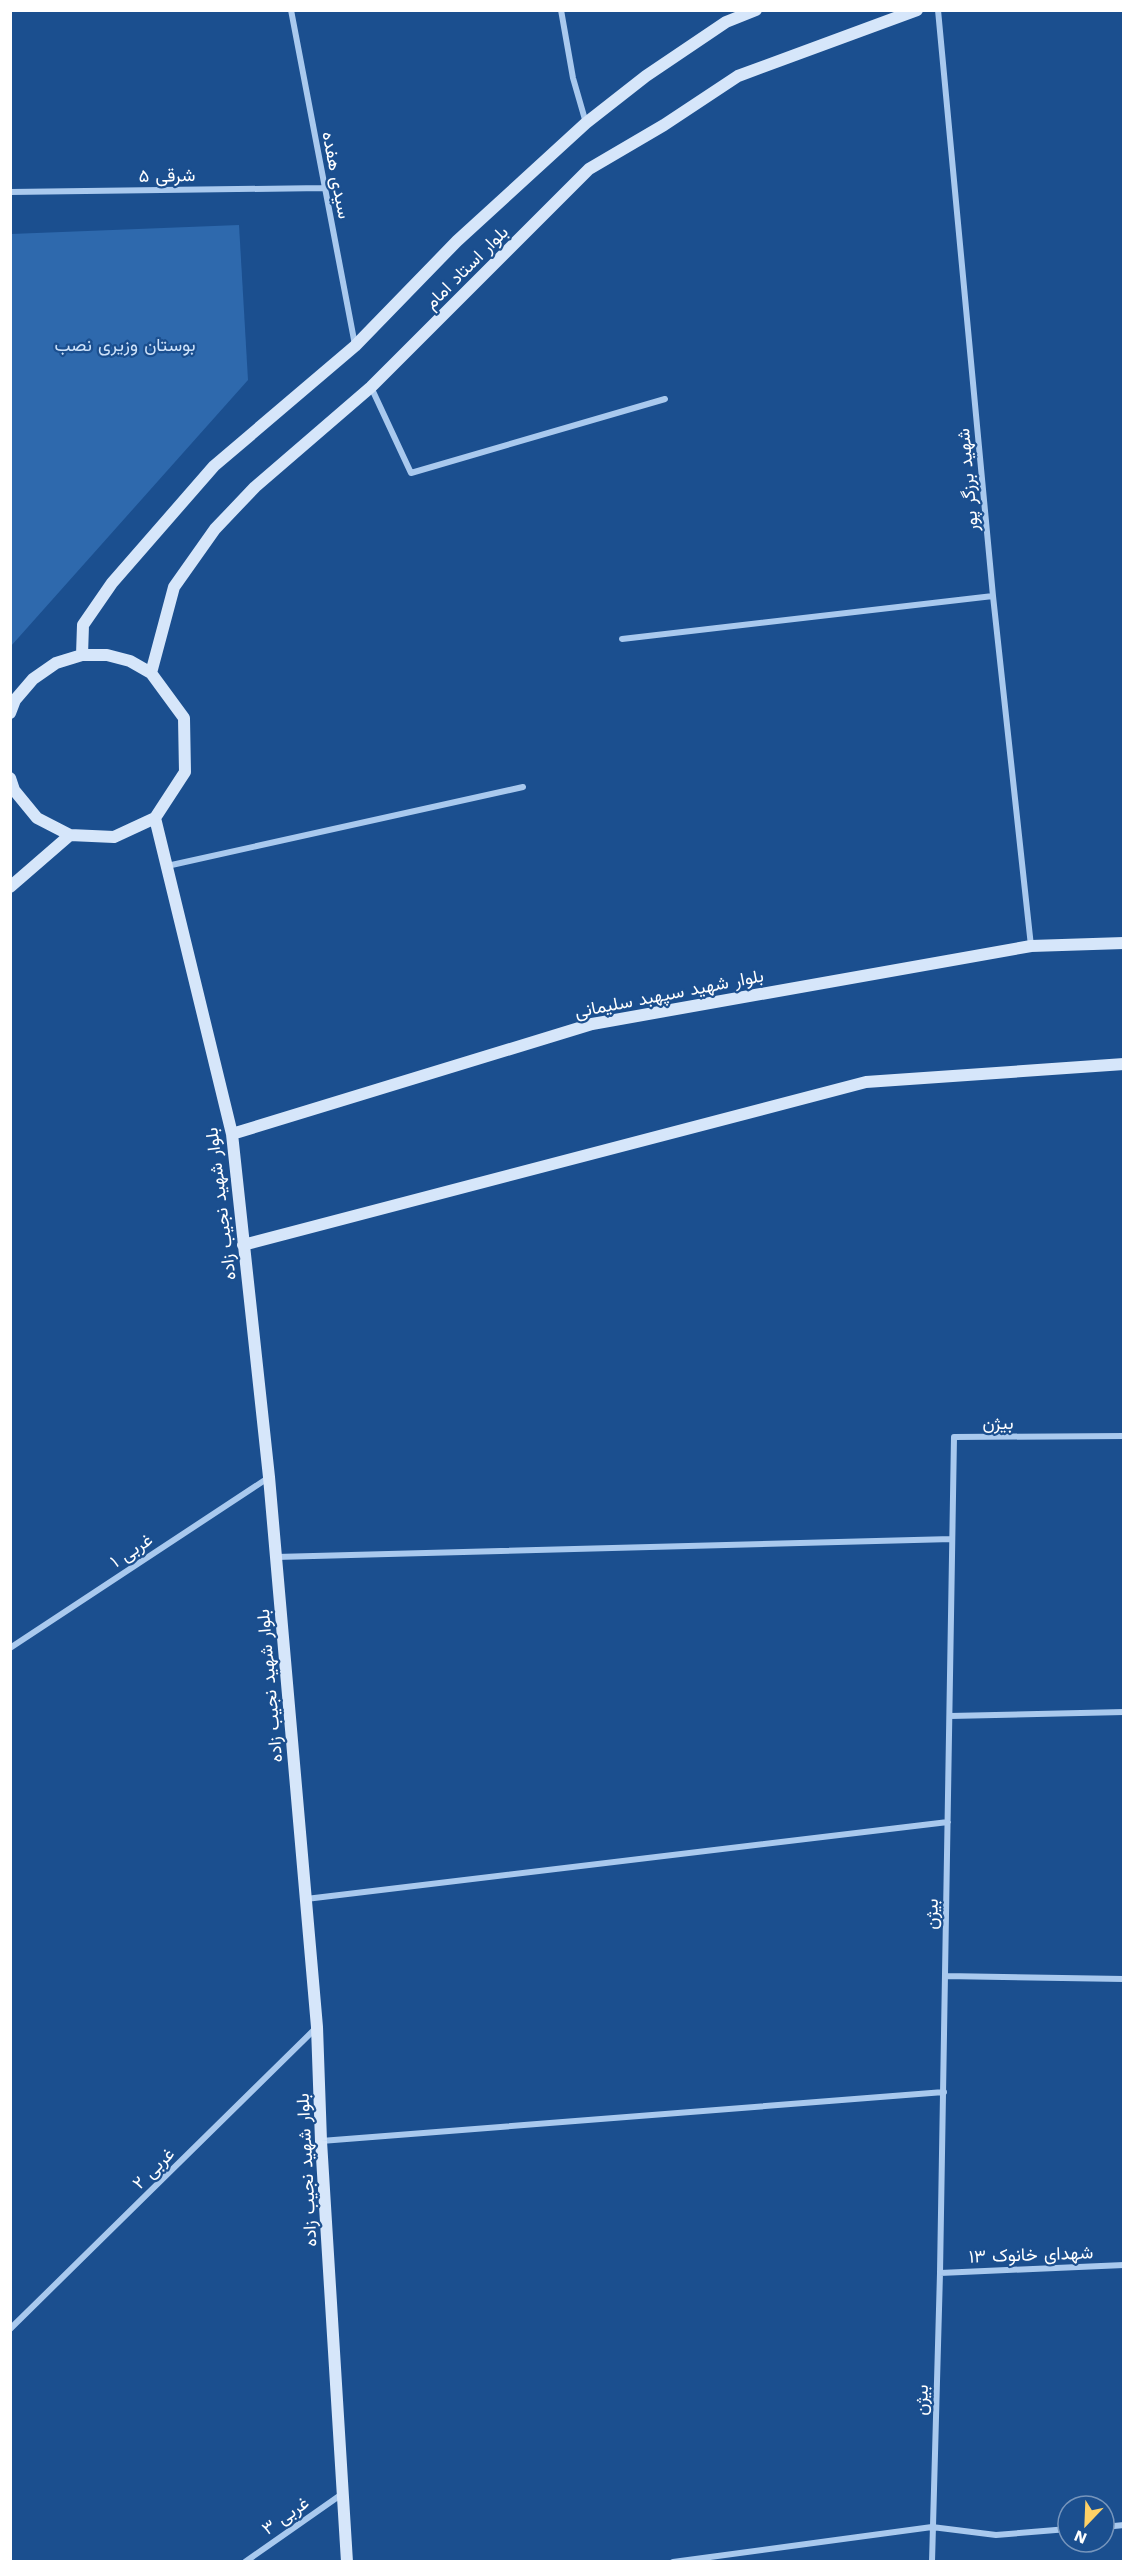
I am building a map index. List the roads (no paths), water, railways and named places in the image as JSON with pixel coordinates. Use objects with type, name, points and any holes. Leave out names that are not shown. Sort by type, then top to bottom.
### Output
[{"type":"main road","name":"بلوار استاد امام","points":[[82,655],[83,626],[112,583],[214,466],[355,346],[457,241],[586,123],[725,16],[756,10]]},
{"type":"main road","name":"بلوار استاد امام","points":[[151,673],[174,587],[215,529],[255,487],[371,387],[589,169],[663,125],[738,76],[917,10]]},
{"type":"main road","points":[[10,713],[15,700],[33,679],[56,663],[82,655],[106,655],[130,661],[151,673],[183,718],[185,772],[155,818],[114,837],[70,836],[37,818],[14,790],[10,778]]},
{"type":"main road","name":"بلوار شهید نجیب زاده","points":[[155,818],[232,1134],[269,1477],[317,2027],[321,2141],[347,2562]]},
{"type":"main road","points":[[10,887],[70,836]]},
{"type":"main road","name":"بلوار شهید سپهبد سلیمانی","points":[[232,1134],[592,1024],[1031,946],[1124,943]]},
{"type":"main road","points":[[243,1245],[866,1082],[1124,1064]]},
{"type":"street","name":"سیدی هفده","points":[[291,10],[355,346]]},
{"type":"street","points":[[561,10],[573,78],[586,123]]},
{"type":"street","name":"شهید برزگر پور","points":[[938,10],[993,596],[1031,946]]},
{"type":"street","name":"شرقی ۵","points":[[10,192],[324,188]]},
{"type":"street","points":[[371,387],[411,473],[665,399]]},
{"type":"street","points":[[622,639],[993,596]]},
{"type":"street","points":[[166,866],[524,787]]},
{"type":"street","name":"بیژن","points":[[932,2562],[944,2092],[954,1437],[1124,1436]]},
{"type":"street","name":"غربی ۱","points":[[10,1648],[269,1477]]},
{"type":"street","points":[[276,1557],[952,1539]]},
{"type":"street","points":[[950,1716],[1124,1712]]},
{"type":"street","points":[[306,1899],[948,1822]]},
{"type":"street","points":[[945,1976],[1124,1979]]},
{"type":"street","name":"غربی ۲","points":[[10,2330],[317,2027]]},
{"type":"street","points":[[321,2141],[944,2092]]},
{"type":"street","name":"شهدای خانوک ۱۳","points":[[940,2273],[1124,2265]]},
{"type":"street","name":"غربی ۳","points":[[245,2562],[342,2494]]},
{"type":"street","points":[[673,2562],[932,2527],[996,2535],[1056,2530]]},
{"type":"park label","name":"بوستان وزیری نصب","points":[[125,344]]}]
